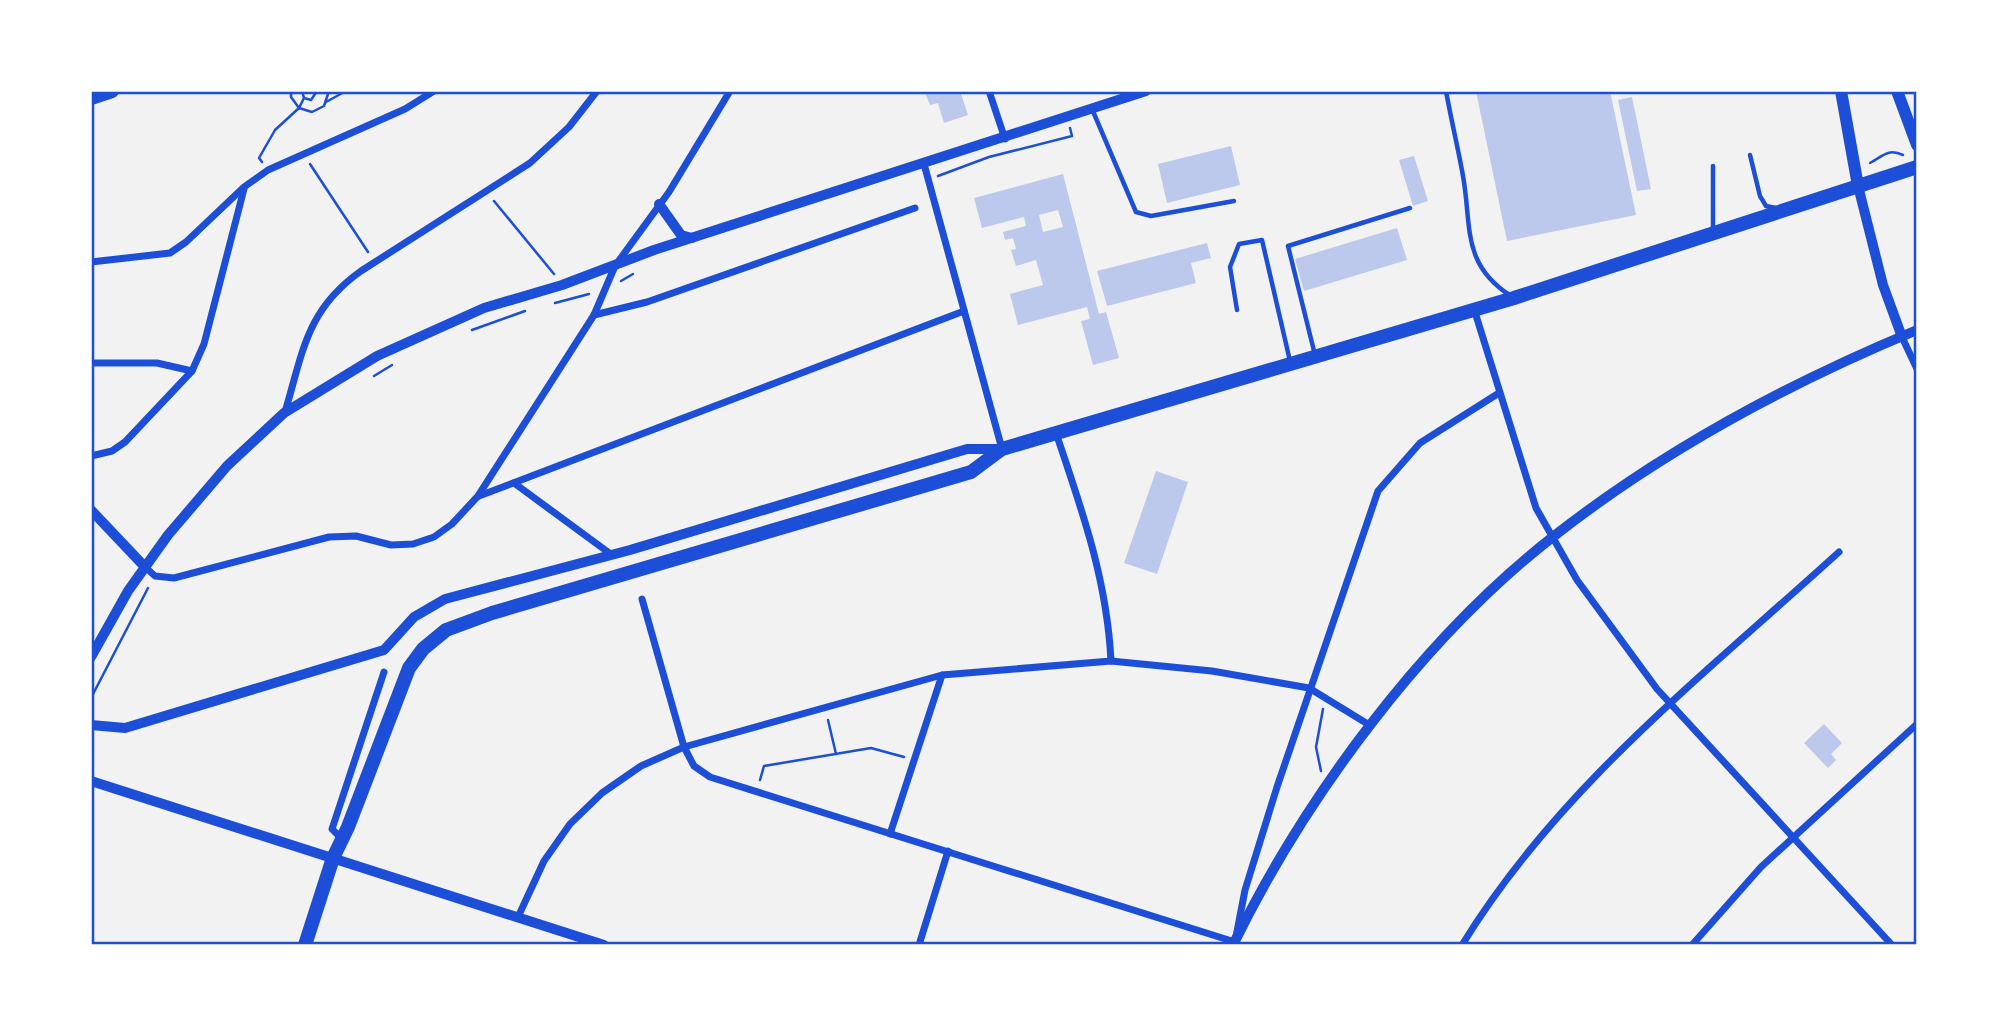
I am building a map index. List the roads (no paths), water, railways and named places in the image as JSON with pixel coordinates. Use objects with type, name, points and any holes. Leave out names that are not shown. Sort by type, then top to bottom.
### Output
[{"type":"main road","points":[[91,98],[113,91]]},
{"type":"main road","points":[[1841,91],[1858,186]]},
{"type":"main road","points":[[1897,91],[1913,118],[1917,145]]},
{"type":"main road","points":[[305,945],[333,858],[343,840],[409,668],[434,638],[460,624],[971,471],[1002,449],[1514,298],[1917,167]]},
{"type":"street","points":[[91,262],[170,253],[186,242],[244,187],[268,170],[302,152],[375,123],[434,91]]},
{"type":"street","points":[[284,413],[303,345],[317,316],[337,290],[487,193],[550,145],[597,91]]},
{"type":"street","points":[[91,510],[155,576],[174,578],[329,537],[356,536],[391,545],[413,544],[444,531],[478,496],[594,315],[615,266],[659,204],[731,91]]},
{"type":"street","points":[[989,91],[1004,139]]},
{"type":"street","points":[[93,649],[145,567],[201,494],[284,413],[345,373],[410,339],[484,308],[562,285],[692,238],[1146,91]]},
{"type":"street","points":[[91,724],[125,728],[384,650],[414,617],[435,603],[612,555],[967,449],[1002,449],[924,164]]},
{"type":"street","points":[[1858,186],[1883,285],[1917,369]]},
{"type":"street","points":[[91,456],[112,451],[125,442],[192,371],[214,316],[244,187]]},
{"type":"street","points":[[659,204],[681,234],[692,238]]},
{"type":"street","points":[[594,315],[647,302],[915,208]]},
{"type":"street","points":[[1474,309],[1536,508],[1604,621],[1671,705],[1892,945]]},
{"type":"street","points":[[478,496],[964,311]]},
{"type":"street","points":[[1234,943],[1277,865],[1330,781],[1371,726],[1458,626],[1552,538],[1639,476],[1729,421],[1832,367],[1917,330]]},
{"type":"street","points":[[91,362],[157,363],[192,371]]},
{"type":"street","points":[[1234,943],[1245,890],[1309,688],[1378,491],[1420,443],[1499,393]]},
{"type":"street","points":[[1056,433],[1097,561],[1109,614],[1111,661]]},
{"type":"street","points":[[514,483],[612,555]]},
{"type":"street","points":[[1462,945],[1499,890],[1562,811],[1597,774],[1839,552]]},
{"type":"street","points":[[642,598],[684,747],[701,772],[755,793],[948,851],[1234,943]]},
{"type":"street","points":[[518,917],[544,861],[585,808],[631,772],[684,747],[942,674],[1111,661],[1212,671],[1309,688],[1371,726]]},
{"type":"street","points":[[343,840],[332,829],[384,672]]},
{"type":"street","points":[[890,834],[942,674]]},
{"type":"street","points":[[1692,945],[1731,899],[1794,836],[1917,724]]},
{"type":"street","points":[[91,781],[604,945]]},
{"type":"street","points":[[919,945],[948,851]]},
{"type":"lane","points":[[1446,91],[1463,178],[1472,248],[1487,275],[1514,298]]},
{"type":"lane","points":[[1092,108],[1136,212],[1151,216],[1234,201]]},
{"type":"lane","points":[[1750,155],[1760,197],[1766,206],[1784,210]]},
{"type":"lane","points":[[1713,166],[1713,233]]},
{"type":"lane","points":[[1316,357],[1288,246],[1410,208]]},
{"type":"lane","points":[[1237,310],[1230,267],[1239,244],[1262,240],[1291,364]]}]
